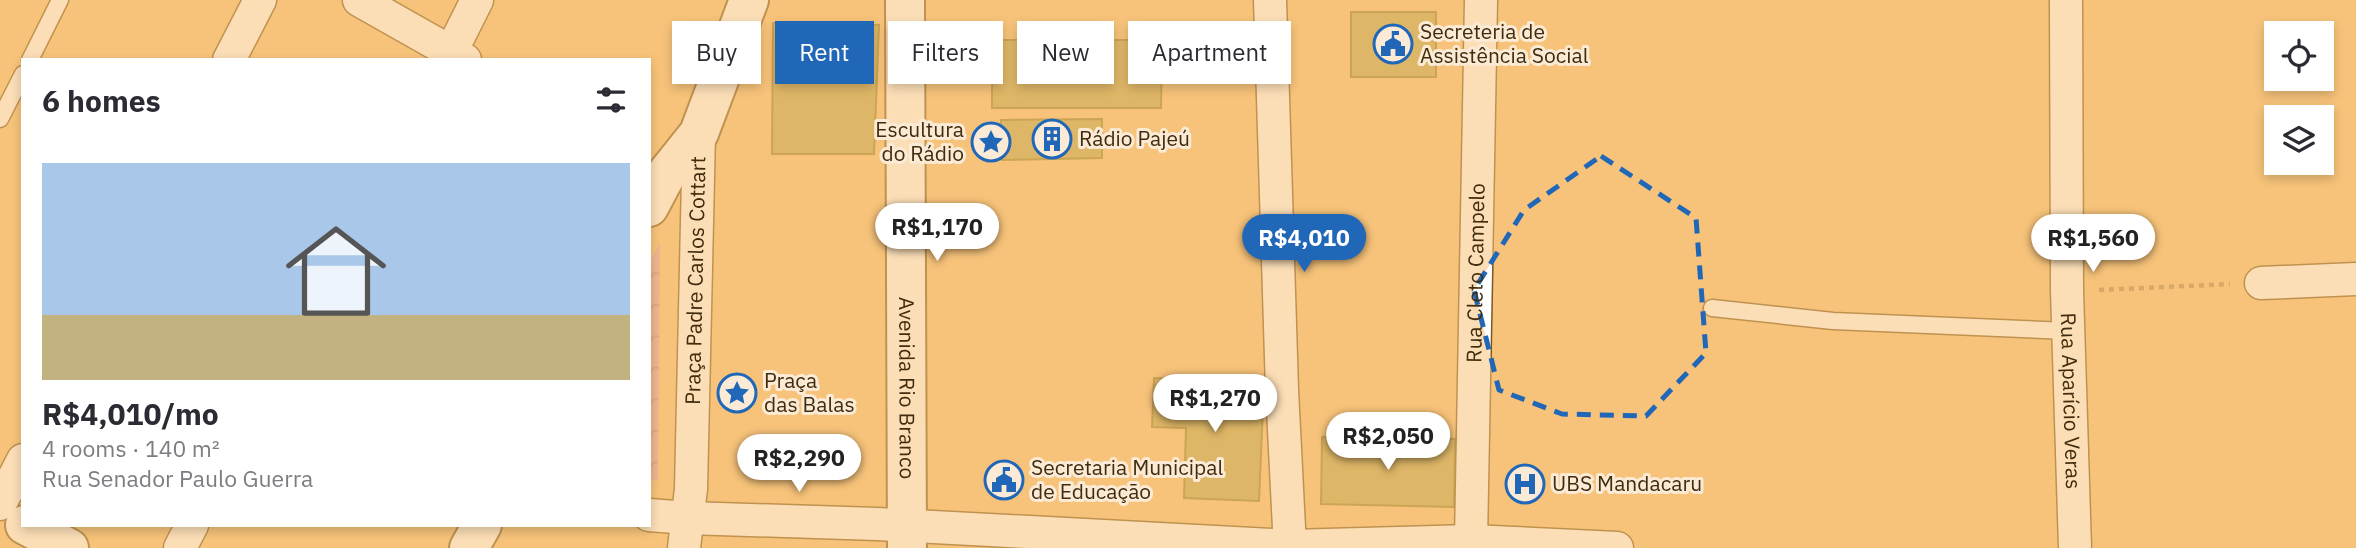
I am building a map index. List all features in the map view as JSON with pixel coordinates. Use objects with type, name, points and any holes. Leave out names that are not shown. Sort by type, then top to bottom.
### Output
[{"type":"street","points":[[230,58],[260,0]]},
{"type":"street","points":[[359,0],[454,57],[477,0]]},
{"type":"street","points":[[699,133],[750,0]]},
{"type":"street","name":"Avenida Rio Branco","points":[[905,0],[908,537]]},
{"type":"street","points":[[1270,0],[1282,390],[1291,547]]},
{"type":"street","name":"Rua Cleto Campelo","points":[[1471,545],[1481,0]]},
{"type":"street","name":"Rua Aparício Veras","points":[[2066,0],[2067,292],[2075,548]]},
{"type":"street","name":"Praça Padre Carlos Cottart","points":[[651,198],[658,168],[699,133]]},
{"type":"street","name":"Praça Padre Carlos Cottart","points":[[686,533],[691,489],[699,133]]},
{"type":"street","points":[[2261,283],[2356,279]]},
{"type":"street","points":[[0,504],[21,464]]},
{"type":"street","points":[[0,512],[21,522]]},
{"type":"street","points":[[651,516],[686,533],[802,521],[908,537],[1291,547],[1471,545],[1617,548]]},
{"type":"street","points":[[30,527],[69,548]]},
{"type":"street","points":[[180,548],[191,527]]},
{"type":"street","points":[[469,548],[481,527]]},
{"type":"lane","points":[[31,58],[60,0]]},
{"type":"lane","points":[[0,119],[21,78]]},
{"type":"lane","points":[[1712,308],[1833,321],[2068,331]]},
{"type":"path","points":[[2067,292],[2261,283]]},
{"type":"highlighted area","points":[[1601,156],[1696,218],[1706,353],[1646,416],[1562,414],[1499,390],[1474,290],[1524,210]]},
{"type":"green space","points":[[660,243],[658,481],[651,480],[651,259]]},
{"type":"building","name":"Secreteria de Assistência Social","points":[[1351,12],[1436,12],[1436,77],[1351,77]]},
{"type":"building","points":[[773,23],[775,84],[874,84],[874,25],[879,25],[874,154],[772,154]]},
{"type":"building","points":[[1003,40],[1017,40],[1017,84],[1114,84],[1114,40],[1128,40],[1128,84],[1161,84],[1161,108],[992,108],[992,84],[1003,84]]},
{"type":"building","name":"Rádio Pajeú","points":[[1102,119],[1102,158],[1002,160],[1001,120]]},
{"type":"building","points":[[1154,378],[1264,382],[1259,501],[1184,498],[1186,428],[1152,427]]},
{"type":"building","points":[[1322,437],[1455,439],[1454,507],[1321,504]]},
{"type":"place","name":"Secreteria de Assistência Social","points":[[1393,44]]},
{"type":"place","name":"Rádio Pajeú","points":[[1052,139]]},
{"type":"place","name":"Escultura do Rádio","points":[[991,142]]},
{"type":"place","name":"Praça das Balas","points":[[737,393]]},
{"type":"place","name":"Secretaria Municipal de Educação","points":[[1004,480]]},
{"type":"place","name":"UBS Mandacaru","points":[[1525,484]]}]
